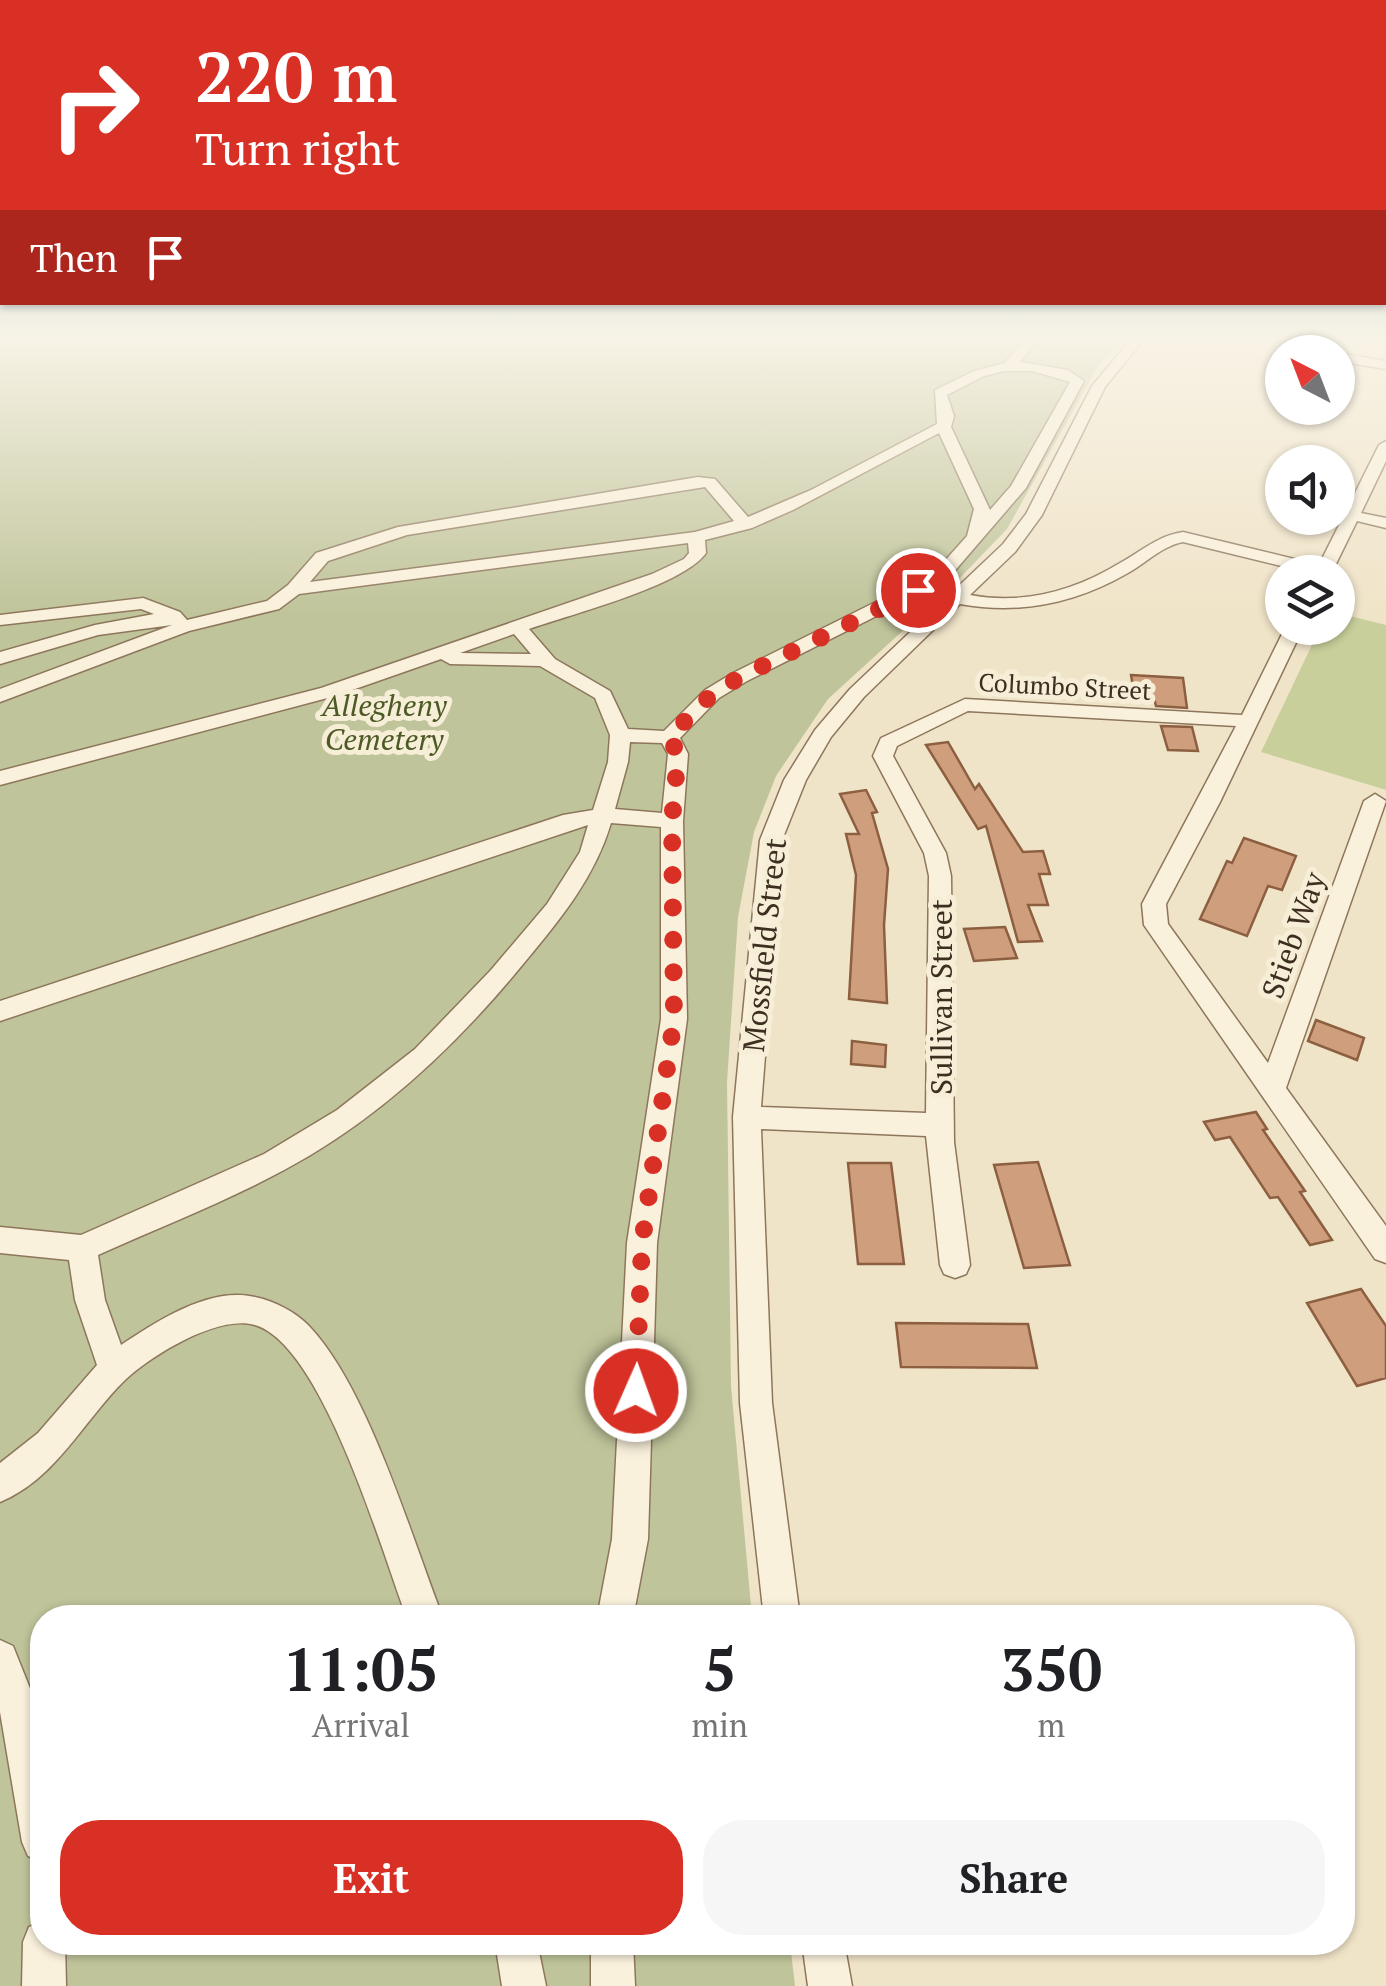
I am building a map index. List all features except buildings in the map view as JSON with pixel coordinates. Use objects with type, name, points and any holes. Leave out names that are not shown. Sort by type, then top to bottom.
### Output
[{"type":"street","points":[[294,589],[696,536],[746,524],[839,484],[932,431]]},
{"type":"street","points":[[946,431],[982,509],[980,528],[973,542]]},
{"type":"street","points":[[620,734],[669,737],[712,694],[940,577],[1018,488],[1050,431]]},
{"type":"street","name":"Mossfield Street","points":[[780,1605],[756,1403],[747,1116],[768,858],[783,807],[822,734],[857,693],[1009,548],[1034,515],[1076,431]]},
{"type":"street","points":[[1355,514],[1381,465],[1386,444]]},
{"type":"street","points":[[0,658],[95,630],[178,622],[272,605],[294,589],[322,557],[404,531],[698,482],[709,482],[746,524]]},
{"type":"street","points":[[1355,516],[1386,523]]},
{"type":"street","points":[[0,778],[328,692],[430,658],[690,563],[698,553],[696,536]]},
{"type":"street","points":[[956,598],[1002,606],[1047,601],[1129,566],[1174,537],[1193,538],[1265,557]]},
{"type":"street","points":[[0,620],[144,604],[178,622]]},
{"type":"street","points":[[0,696],[178,622]]},
{"type":"street","points":[[0,1240],[82,1248],[274,1162],[347,1118],[424,1056],[555,910],[591,852],[605,815],[618,762],[620,734],[603,696],[545,660],[518,627]]},
{"type":"street","points":[[1285,645],[1154,904],[1156,925],[1386,1250]]},
{"type":"street","points":[[430,658],[545,660]]},
{"type":"street","name":"Columbo Street","points":[[888,742],[966,705],[1246,721]]},
{"type":"street","points":[[617,1605],[630,1539],[642,1243],[674,1019],[672,821],[678,754],[669,737]]},
{"type":"street","name":"Sullivan Street","points":[[888,742],[883,756],[935,853],[940,876],[941,1125],[955,1265]]},
{"type":"street","name":"Stieb Way","points":[[1272,1090],[1375,801]]},
{"type":"street","points":[[0,1011],[571,820],[605,815],[672,821]]},
{"type":"street","points":[[747,1116],[941,1125]]},
{"type":"street","points":[[82,1248],[90,1300],[114,1370]]},
{"type":"street","points":[[0,1485],[50,1444],[114,1370],[152,1342],[186,1324],[222,1312],[253,1310],[296,1334],[323,1372],[347,1420],[419,1605]]},
{"type":"street","points":[[0,1659],[18,1706],[30,1774]]},
{"type":"street","points":[[44,1955],[44,1986]]},
{"type":"street","points":[[518,1955],[524,1986]]},
{"type":"street","points":[[612,1955],[613,1986]]},
{"type":"street","points":[[825,1955],[830,1986]]},
{"type":"green space","name":"Allegheny Cemetery","points":[[0,431],[1062,431],[1007,529],[954,584],[828,699],[776,776],[754,832],[738,917],[727,1082],[731,1386],[751,1605],[30,1605],[30,1955],[791,1955],[795,1986],[0,1986]]},
{"type":"green space","points":[[1355,617],[1386,625],[1386,790],[1261,752],[1312,645],[1355,645]]},
{"type":"route","points":[[636,1391],[642,1243],[674,1019],[672,821],[678,754],[669,737],[712,694],[740,677],[918,590]]}]
